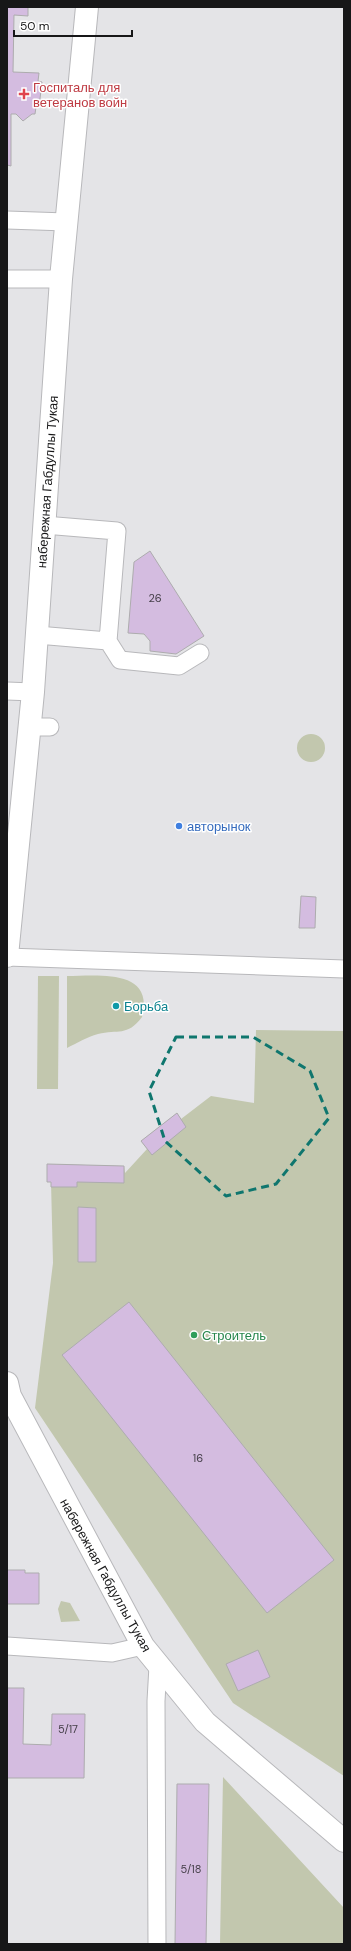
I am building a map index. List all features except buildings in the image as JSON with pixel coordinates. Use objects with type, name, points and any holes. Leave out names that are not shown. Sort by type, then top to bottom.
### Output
[{"type":"main road","name":"набережная Габдуллы Тукая","points":[[7,956],[40,727],[33,692],[61,279],[87,7]]},
{"type":"main road","name":"набережная Габдуллы Тукая","points":[[7,1383],[10,1396],[143,1646],[205,1722],[342,1838]]},
{"type":"street","points":[[7,220],[66,222]]},
{"type":"street","points":[[7,279],[61,279]]},
{"type":"street","points":[[44,525],[117,531],[108,641],[120,660],[179,666],[200,653]]},
{"type":"street","points":[[37,635],[108,641]]},
{"type":"street","points":[[7,691],[33,692]]},
{"type":"street","points":[[7,956],[344,969]]},
{"type":"street","points":[[7,1646],[112,1653],[143,1646]]},
{"type":"street","points":[[157,1944],[156,1700],[158,1666]]},
{"type":"highlighted area","points":[[176,1037],[253,1037],[310,1071],[329,1118],[276,1184],[226,1196],[165,1141],[149,1091]]},
{"type":"green space","points":[[311,734],[321,738],[325,748],[321,758],[311,762],[301,758],[297,748],[301,738]]},
{"type":"green space","points":[[38,976],[59,976],[58,1089],[37,1089]]},
{"type":"green space","points":[[67,976],[107,976],[121,978],[132,982],[140,990],[144,1001],[142,1017],[137,1023],[127,1030],[98,1034],[86,1038],[67,1048]]},
{"type":"green space","name":"Строитель","points":[[256,1030],[344,1031],[344,1776],[233,1703],[35,1408],[53,1263],[51,1182],[47,1182],[47,1164],[124,1166],[125,1173],[147,1149],[141,1141],[177,1113],[181,1119],[211,1096],[254,1103]]},
{"type":"green space","points":[[61,1601],[70,1603],[80,1621],[61,1622],[58,1609]]},
{"type":"green space","points":[[223,1777],[344,1908],[344,1944],[220,1944]]},
{"type":"place","name":"Госпиталь для ветеранов войн","points":[[24,94]]},
{"type":"place","name":"авторынок","points":[[179,826]]},
{"type":"place","name":"Борьба","points":[[116,1006]]},
{"type":"place","name":"Строитель","points":[[194,1335]]}]
